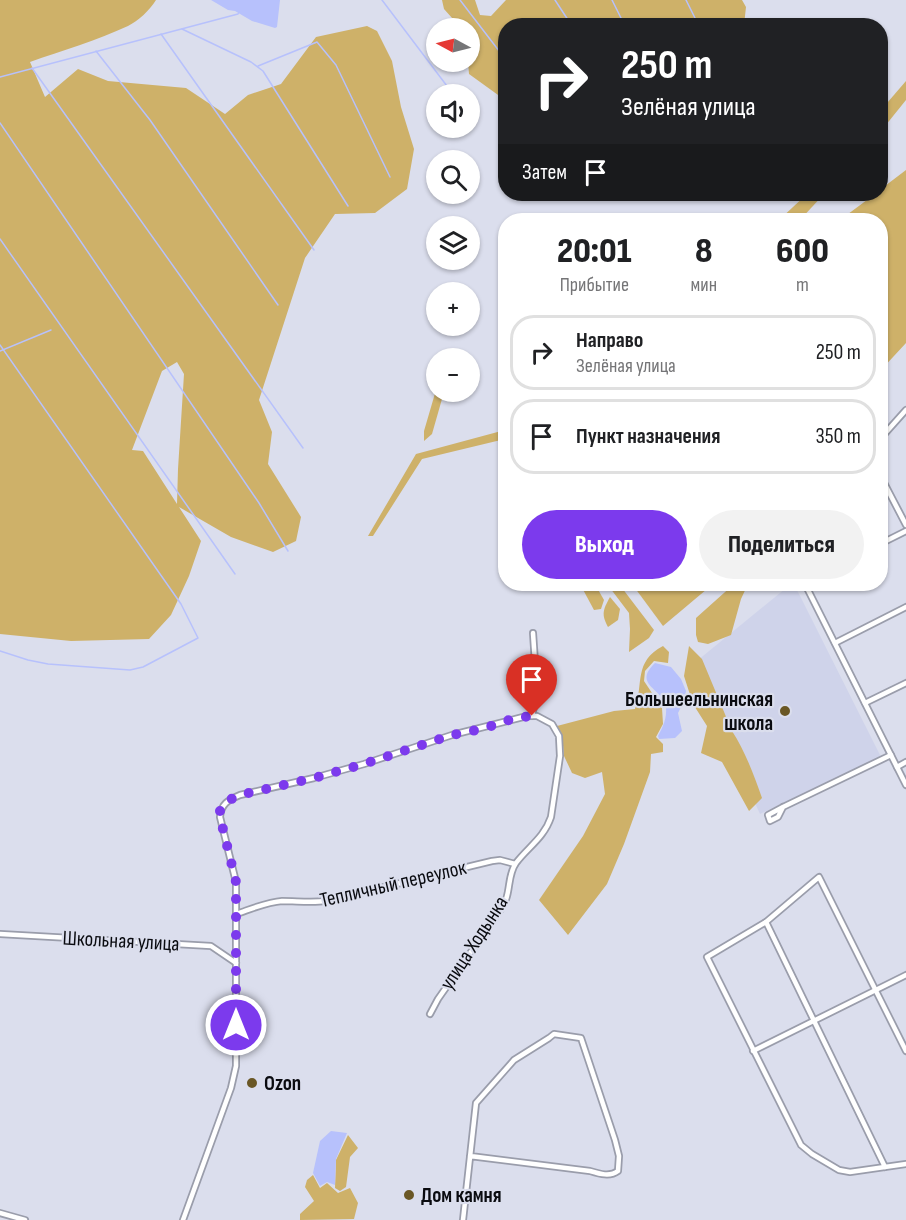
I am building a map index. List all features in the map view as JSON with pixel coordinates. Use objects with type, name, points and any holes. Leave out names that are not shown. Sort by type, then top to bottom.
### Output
[{"type":"street","points":[[888,430],[906,410]]},
{"type":"street","points":[[888,490],[906,525]]},
{"type":"street","points":[[888,540],[906,531]]},
{"type":"street","points":[[809,591],[906,785]]},
{"type":"street","points":[[835,643],[906,607]]},
{"type":"street","points":[[183,1220],[234,1079],[236,1066],[236,882],[220,810],[225,802],[240,795],[364,764],[452,735],[482,729],[515,718],[534,716],[537,692],[533,633]]},
{"type":"street","points":[[865,704],[906,683]]},
{"type":"street","name":"улица Ходынка","points":[[430,1014],[501,909],[507,897],[515,864],[548,826],[560,756],[559,736],[552,724],[534,716]]},
{"type":"street","points":[[783,807],[891,755]]},
{"type":"street","points":[[897,767],[906,762]]},
{"type":"street","name":"Тепличный переулок","points":[[236,914],[282,901],[317,903],[492,861],[500,860],[515,864]]},
{"type":"street","points":[[906,1051],[819,877],[766,922],[706,957],[801,1145],[844,1172],[906,1164]]},
{"type":"street","points":[[766,922],[885,1167]]},
{"type":"street","name":"Школьная улица","points":[[0,934],[211,946],[236,963]]},
{"type":"street","points":[[753,1051],[906,975]]},
{"type":"street","points":[[463,1220],[470,1156],[476,1103],[514,1060],[554,1034],[581,1038],[615,1140],[619,1156],[618,1171],[607,1175],[470,1156]]},
{"type":"street","points":[[0,1213],[25,1220]]},
{"type":"shaded area","points":[[0,0],[156,0],[144,15],[128,26],[30,62],[45,97],[78,69],[108,81],[186,88],[225,114],[248,95],[281,84],[316,37],[367,26],[377,31],[392,61],[401,107],[414,149],[407,189],[375,213],[335,214],[305,258],[259,400],[272,432],[268,464],[301,517],[296,541],[273,552],[231,537],[179,507],[201,541],[189,576],[171,615],[149,639],[71,641],[0,634]],"holes":[[[177,362],[184,374],[178,469],[177,504],[143,451],[132,450],[162,371]]]},
{"type":"shaded area","points":[[442,0],[475,0],[480,15],[491,16],[506,0],[742,0],[746,7],[745,18],[498,18],[498,95],[469,74],[469,72],[480,72],[480,18],[452,18],[444,9]]},
{"type":"shaded area","points":[[906,81],[906,100],[888,122],[888,102]]},
{"type":"shaded area","points":[[906,170],[906,343],[888,362],[888,213],[849,213],[866,201],[888,201],[888,184]]},
{"type":"shaded area","points":[[799,201],[818,201],[806,213],[787,213]]},
{"type":"shaded area","points":[[432,402],[441,402],[432,434],[424,441],[424,431]]},
{"type":"shaded area","points":[[498,432],[498,441],[422,459],[373,536],[368,536],[416,454]]},
{"type":"shaded area","points":[[584,591],[599,591],[604,600],[601,609],[594,610]]},
{"type":"shaded area","points":[[612,591],[624,591],[654,630],[649,638],[629,652],[630,629],[629,613]]},
{"type":"shaded area","points":[[637,591],[705,591],[663,626]]},
{"type":"shaded area","points":[[726,591],[745,591],[731,635],[708,644],[698,642],[696,618]]},
{"type":"shaded area","name":"Большеельнинская школа","points":[[782,591],[798,591],[881,757],[760,814],[692,665]]},
{"type":"shaded area","points":[[610,597],[620,609],[618,620],[608,627],[604,619],[604,612]]},
{"type":"shaded area","points":[[663,646],[669,652],[668,663],[654,661],[645,671],[644,681],[662,708],[663,724],[656,737],[663,744],[663,752],[651,754],[650,772],[607,884],[568,935],[539,900],[583,836],[605,794],[602,772],[585,778],[572,773],[564,756],[562,734],[557,726],[614,711],[635,709],[643,666],[654,652]]},
{"type":"shaded area","points":[[689,646],[702,659],[759,789],[762,798],[749,811],[722,762],[701,753],[707,726],[693,704],[684,676]]},
{"type":"shaded area","points":[[348,1135],[358,1148],[350,1157],[346,1187],[340,1191],[335,1188],[336,1160]]},
{"type":"shaded area","points":[[313,1175],[320,1188],[327,1183],[338,1193],[350,1188],[358,1203],[354,1219],[300,1220],[300,1214],[314,1201],[305,1187],[307,1180]]},
{"type":"water","points":[[211,0],[280,0],[277,27],[252,21]]},
{"type":"water","points":[[655,663],[671,667],[681,679],[686,691],[678,713],[682,731],[675,738],[659,739],[658,736],[666,715],[666,707],[660,695],[648,682],[649,670]]},
{"type":"water","points":[[331,1131],[347,1133],[336,1159],[335,1185],[327,1182],[320,1186],[313,1173],[320,1141]]},
{"type":"waterway","points":[[382,0],[445,84]]},
{"type":"waterway","points":[[460,0],[498,50]]},
{"type":"waterway","points":[[555,0],[567,18]]},
{"type":"waterway","points":[[612,0],[621,18]]},
{"type":"waterway","points":[[686,0],[695,18]]},
{"type":"waterway","points":[[0,77],[239,12]]},
{"type":"waterway","points":[[182,29],[251,62],[263,71],[348,206]]},
{"type":"waterway","points":[[161,34],[314,250]]},
{"type":"waterway","points":[[258,66],[317,42],[336,65],[390,177]]},
{"type":"waterway","points":[[96,51],[150,120],[278,305]]},
{"type":"waterway","points":[[32,68],[303,448]]},
{"type":"waterway","points":[[0,123],[259,503],[288,551]]},
{"type":"waterway","points":[[0,239],[235,574]]},
{"type":"waterway","points":[[0,351],[51,330]]},
{"type":"waterway","points":[[0,345],[181,604],[198,638],[143,667],[130,670],[48,664],[0,651]]},
{"type":"place","name":"Большеельнинская школа","points":[[785,711]]},
{"type":"place","name":"Ozon","points":[[252,1083]]},
{"type":"place","name":"Дом камня","points":[[409,1195]]},
{"type":"route","points":[[236,1025],[236,882],[220,817],[222,805],[240,795],[314,778],[452,735],[482,729],[515,718],[532,716]]}]
